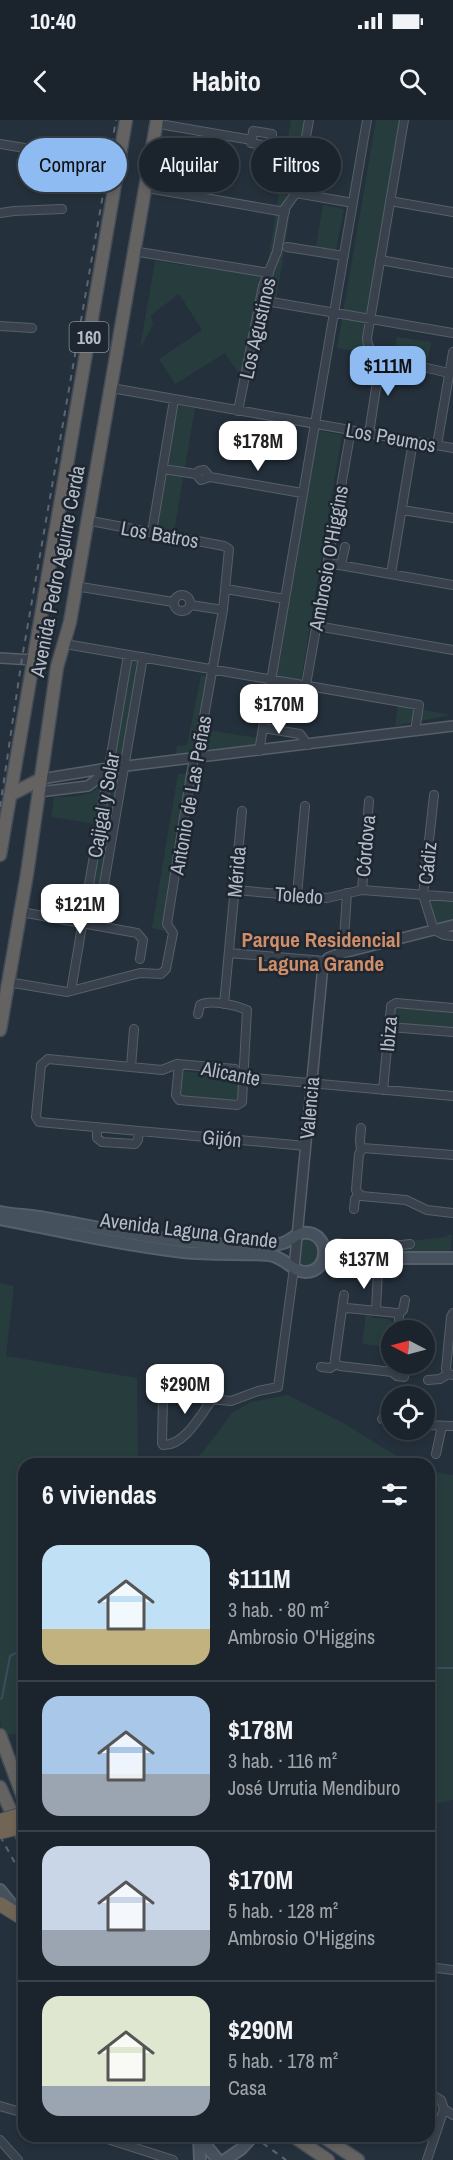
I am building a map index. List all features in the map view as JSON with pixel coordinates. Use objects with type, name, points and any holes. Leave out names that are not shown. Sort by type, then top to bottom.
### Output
[{"type":"highway","name":"Avenida Pedro Aguirre Cerda","points":[[0,855],[3,820],[10,795],[126,120]]},
{"type":"highway","name":"Avenida Pedro Aguirre Cerda","points":[[0,1030],[21,912],[57,667],[70,622],[161,122]]},
{"type":"highway","points":[[10,795],[41,779]]},
{"type":"highway","points":[[0,1735],[18,1784]]},
{"type":"highway","points":[[0,1787],[18,1827]]},
{"type":"highway","points":[[0,1800],[18,1830]]},
{"type":"highway","points":[[0,1821],[18,1816]]},
{"type":"highway","points":[[0,1832],[18,1828]]},
{"type":"highway","points":[[0,1904],[18,1916]]},
{"type":"highway","points":[[302,2142],[328,2160]]},
{"type":"highway","points":[[331,2142],[358,2160]]},
{"type":"main road","name":"Avenida Laguna Grande","points":[[0,1212],[35,1216],[156,1239],[193,1243],[282,1244],[307,1233],[322,1242],[325,1253],[323,1261],[314,1270],[301,1272],[282,1259],[273,1256],[157,1249],[0,1219]]},
{"type":"main road","points":[[325,1253],[376,1253],[453,1258]]},
{"type":"main road","points":[[0,1890],[18,1914]]},
{"type":"main road","points":[[198,2142],[200,2160]]},
{"type":"main road","points":[[203,2142],[218,2160]]},
{"type":"main road","points":[[225,2160],[247,2142]]},
{"type":"street","points":[[306,138],[309,120]]},
{"type":"street","points":[[259,751],[367,120]]},
{"type":"street","points":[[404,120],[370,319],[368,345],[379,357],[449,373]]},
{"type":"street","points":[[161,122],[251,140]]},
{"type":"street","points":[[252,138],[253,131],[272,134],[271,138]]},
{"type":"street","points":[[0,144],[18,147]]},
{"type":"street","points":[[170,192],[285,212]]},
{"type":"street","points":[[296,193],[353,202]]},
{"type":"street","name":"Los Agustinos","points":[[238,411],[263,286],[279,244],[285,212],[296,193]]},
{"type":"street","points":[[390,201],[453,212]]},
{"type":"street","points":[[0,213],[62,209]]},
{"type":"street","points":[[287,247],[344,256]]},
{"type":"street","points":[[139,252],[269,273]]},
{"type":"street","points":[[380,260],[453,273]]},
{"type":"street","points":[[260,300],[453,333]]},
{"type":"street","points":[[0,326],[32,328]]},
{"type":"street","points":[[437,446],[453,352]]},
{"type":"street","points":[[369,434],[379,357]]},
{"type":"street","name":"Los Peumos","points":[[117,390],[453,448]]},
{"type":"street","points":[[152,532],[174,400]]},
{"type":"street","name":"Ambrosio O'Higgins","points":[[306,685],[351,430]]},
{"type":"street","points":[[391,574],[413,441]]},
{"type":"street","points":[[163,469],[196,474],[204,470],[210,477],[302,493]]},
{"type":"street","points":[[402,510],[453,518]]},
{"type":"street","name":"Los Batros","points":[[96,522],[224,546]]},
{"type":"street","name":"Antonio de Las Peñas","points":[[71,991],[140,973],[163,973],[166,969],[173,933],[167,924],[194,759],[198,750],[226,589],[229,551],[224,546]]},
{"type":"street","points":[[341,565],[345,547]]},
{"type":"street","points":[[328,563],[453,585]]},
{"type":"street","points":[[81,586],[173,602],[176,608],[184,610],[191,605],[223,610]]},
{"type":"street","points":[[226,589],[285,599]]},
{"type":"street","points":[[317,626],[453,650]]},
{"type":"street","points":[[71,645],[419,705],[415,731]]},
{"type":"street","name":"Cajigal y Solar","points":[[71,991],[128,655]]},
{"type":"street","name":"Cajigal y Solar","points":[[97,926],[143,657]]},
{"type":"street","points":[[0,658],[33,660]]},
{"type":"street","points":[[41,779],[102,769],[109,770],[453,726]]},
{"type":"street","points":[[263,728],[300,734],[308,744]]},
{"type":"street","points":[[39,792],[88,786],[109,770]]},
{"type":"street","name":"Cádiz","points":[[434,795],[423,895],[434,930]]},
{"type":"street","name":"Córdova","points":[[362,890],[369,801]]},
{"type":"street","points":[[297,896],[305,806]]},
{"type":"street","name":"Mérida","points":[[224,1004],[242,811]]},
{"type":"street","name":"Toledo","points":[[235,890],[330,898],[362,890],[453,897]]},
{"type":"street","points":[[344,939],[347,893]]},
{"type":"street","points":[[21,912],[140,934],[143,940],[140,959]]},
{"type":"street","points":[[229,953],[325,961],[335,955],[453,925]]},
{"type":"street","points":[[434,930],[453,936]]},
{"type":"street","name":"Valencia","points":[[211,1401],[235,1401],[258,1391],[278,1387],[294,1268],[321,972],[325,961]]},
{"type":"street","points":[[8,982],[71,991]]},
{"type":"street","points":[[179,1064],[176,1095],[178,1100],[240,1104],[242,1101],[248,1013],[244,1008],[202,1003],[198,1014]]},
{"type":"street","name":"Ibiza","points":[[383,1090],[390,1008],[393,1004],[453,1008]]},
{"type":"street","points":[[388,1027],[453,1032]]},
{"type":"street","points":[[131,1067],[134,1029]]},
{"type":"street","name":"Alicante","points":[[38,1092],[41,1065],[48,1059],[162,1070],[173,1064],[179,1064],[235,1070],[242,1077],[453,1096]]},
{"type":"street","name":"Gijón","points":[[38,1092],[36,1117],[39,1122],[306,1146]]},
{"type":"street","points":[[97,1127],[97,1138],[102,1142],[135,1144],[139,1131]]},
{"type":"street","points":[[354,1209],[358,1194],[361,1128]]},
{"type":"street","points":[[361,1150],[453,1155]]},
{"type":"street","points":[[358,1194],[406,1200],[427,1210],[453,1213]]},
{"type":"street","points":[[337,1243],[376,1253],[410,1244]]},
{"type":"street","points":[[375,1311],[378,1270],[376,1253]]},
{"type":"street","points":[[344,1295],[334,1359],[336,1364],[381,1371]]},
{"type":"street","points":[[399,1320],[405,1300]]},
{"type":"street","points":[[343,1310],[347,1308],[399,1314]]},
{"type":"street","points":[[428,1380],[451,1375],[446,1369],[453,1313]]},
{"type":"street","points":[[321,1367],[330,1368],[336,1364]]},
{"type":"street","points":[[394,1374],[404,1377]]},
{"type":"street","points":[[165,1396],[211,1401],[188,1432],[170,1445],[163,1446],[162,1420],[165,1396]]},
{"type":"street","points":[[435,1426],[453,1426]]},
{"type":"street","points":[[442,1426],[453,1434]]},
{"type":"street","points":[[436,1454],[442,1426]]},
{"type":"street","points":[[435,1968],[453,1970]]},
{"type":"street","points":[[435,2096],[441,2100],[444,2109],[435,2136]]},
{"type":"street","points":[[0,2106],[18,2111]]},
{"type":"street","points":[[444,2109],[453,2115]]},
{"type":"street","points":[[0,2140],[18,2160]]},
{"type":"street","points":[[117,2142],[173,2160]]},
{"type":"street","points":[[427,2160],[433,2142]]},
{"type":"green space","points":[[291,120],[305,120],[302,138],[288,138]]},
{"type":"green space","points":[[376,120],[402,120],[363,353],[337,348]]},
{"type":"green space","points":[[279,192],[293,192],[276,301],[262,298]]},
{"type":"green space","points":[[323,205],[344,209],[336,250],[316,247]]},
{"type":"green space","points":[[155,261],[261,276],[240,376],[225,353],[175,384],[159,359],[202,330],[179,294],[151,315],[153,325],[140,348]]},
{"type":"green space","points":[[397,337],[431,342],[428,362],[393,357]]},
{"type":"green space","points":[[177,405],[195,408],[174,532],[156,529]]},
{"type":"green space","points":[[316,430],[342,435],[301,680],[276,676]]},
{"type":"green space","points":[[131,659],[139,661],[122,759],[113,762]]},
{"type":"green space","points":[[201,675],[215,678],[201,757],[175,759],[177,746],[187,745]]},
{"type":"green space","points":[[398,705],[451,715],[395,726]]},
{"type":"green space","points":[[208,730],[257,738],[256,749],[203,755]]},
{"type":"green space","points":[[188,773],[164,931],[152,928],[178,774]]},
{"type":"green space","points":[[118,782],[95,923],[86,922],[110,783]]},
{"type":"green space","points":[[102,783],[95,824],[51,817],[54,797],[74,797],[87,794],[93,792]]},
{"type":"green space","points":[[431,899],[453,899],[453,921],[437,923],[429,902]]},
{"type":"green space","points":[[397,1007],[453,1011],[453,1028],[395,1023],[392,1021],[392,1011]]},
{"type":"green space","points":[[181,1071],[237,1076],[241,1081],[239,1102],[180,1097]]},
{"type":"green space","points":[[452,1235],[450,1254],[333,1249],[330,1239],[334,1240],[337,1246],[364,1250],[409,1248],[411,1241]]},
{"type":"green space","points":[[301,1238],[313,1239],[320,1248],[319,1260],[311,1268],[299,1266]]},
{"type":"green space","points":[[0,1283],[14,1286],[6,1356],[137,1378],[138,1458],[18,1458],[18,1738],[17,1734],[4,1735],[0,1722]]},
{"type":"green space","points":[[366,1314],[372,1315],[373,1318],[390,1320],[381,1320],[381,1346],[362,1344]]},
{"type":"green space","points":[[287,1395],[343,1423],[400,1458],[196,1458],[233,1412],[251,1402]]},
{"type":"green space","points":[[435,1472],[453,1475],[453,1800],[435,1803]]},
{"type":"waterway","points":[[0,1699],[10,1656],[18,1652]]},
{"type":"waterway","points":[[435,1668],[453,1668]]},
{"type":"railway","points":[[0,807],[22,658],[116,120]]},
{"type":"railway","points":[[0,1836],[18,1868]]},
{"type":"railway","points":[[261,2142],[286,2160]]},
{"type":"district","name":"Parque Residencial Laguna Grande","points":[[321,951]]}]
